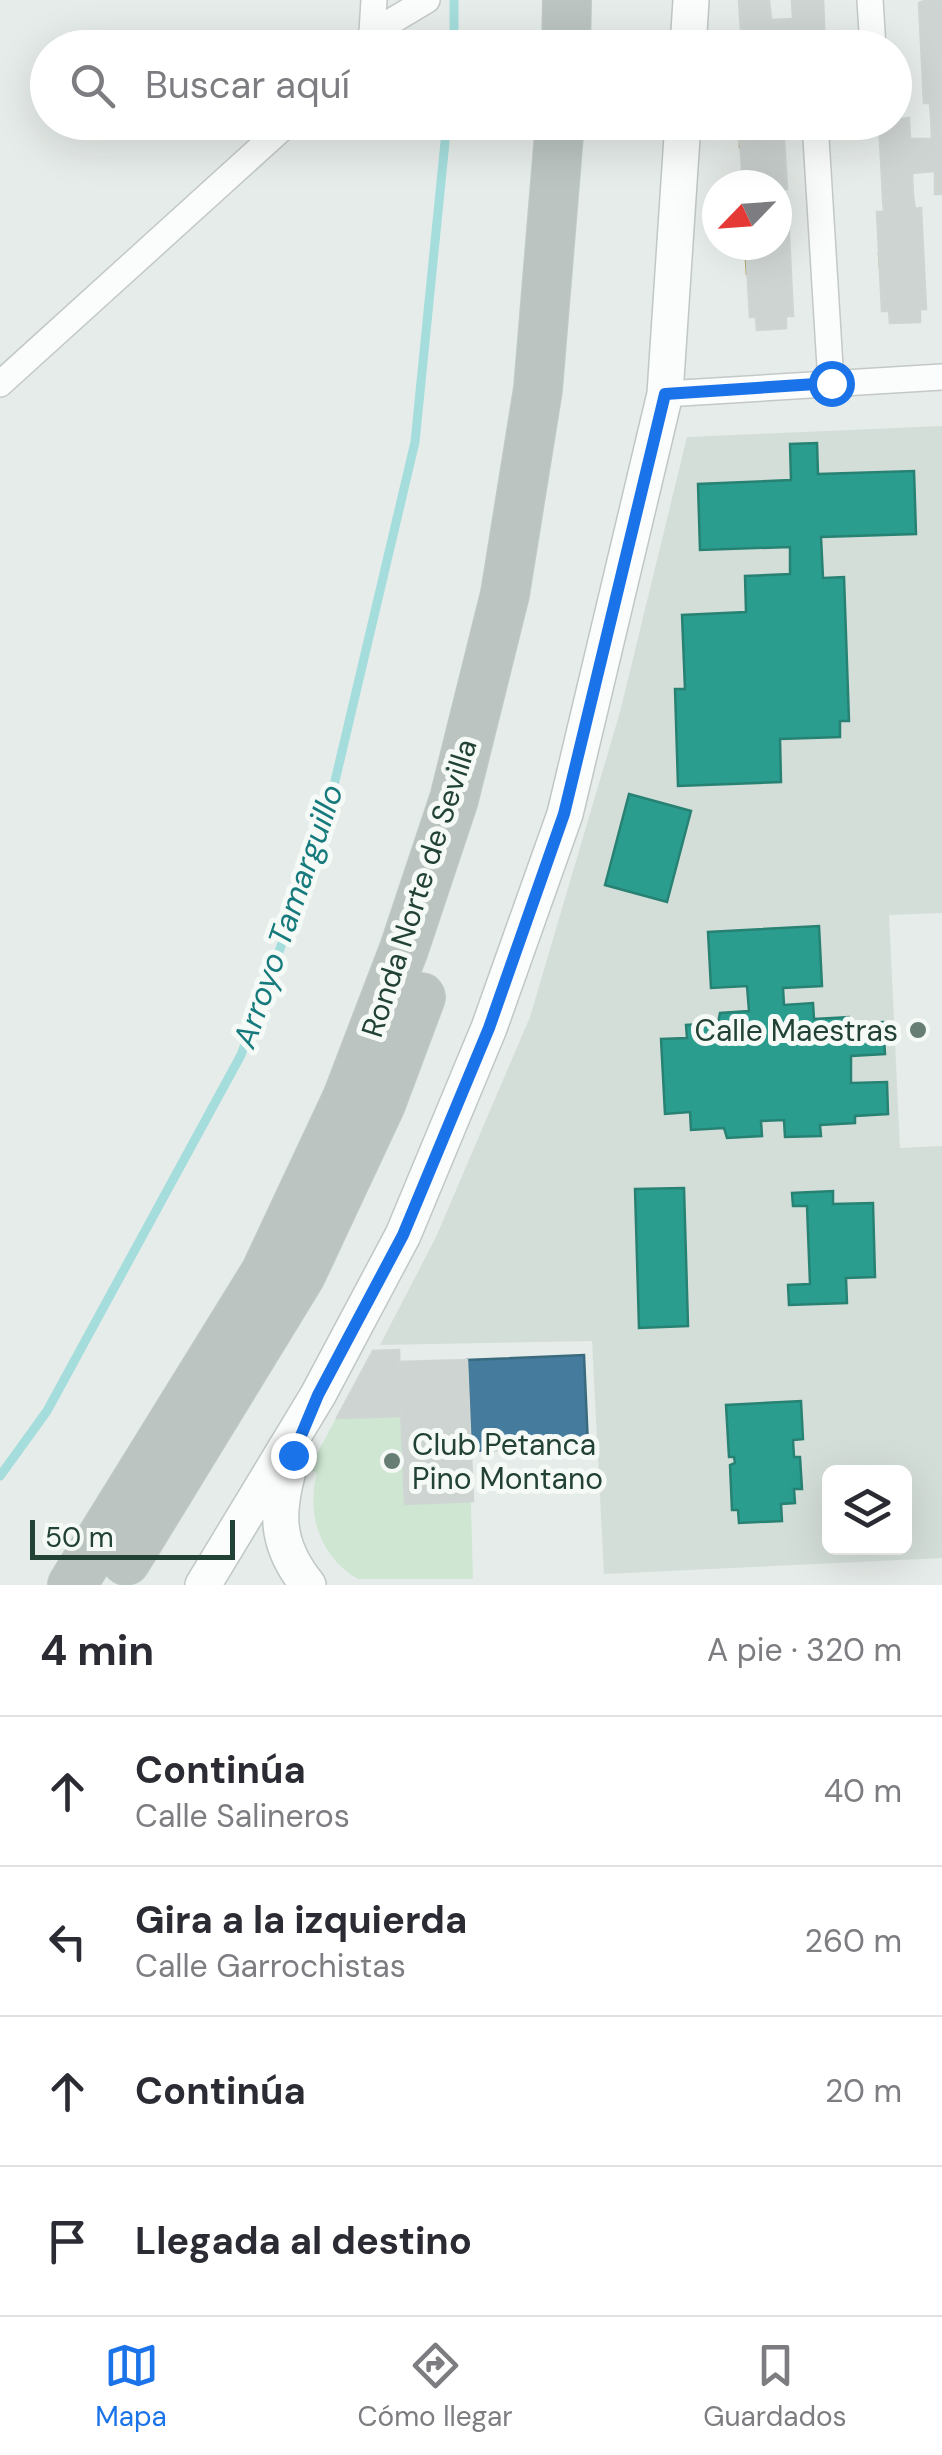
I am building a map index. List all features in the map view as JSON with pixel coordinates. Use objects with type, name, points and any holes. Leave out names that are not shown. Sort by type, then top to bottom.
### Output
[{"type":"highway","points":[[567,30],[568,0]]},
{"type":"highway","points":[[599,30],[600,0]]},
{"type":"highway","name":"Ronda Norte de Sevilla","points":[[72,1585],[264,1273],[347,1098],[404,949],[454,799],[505,594],[538,389],[559,140]]},
{"type":"highway","name":"Ronda Norte de Sevilla","points":[[111,1585],[301,1276],[381,1104],[436,958],[484,808],[536,600],[570,390],[591,140]]},
{"type":"street","points":[[369,30],[374,0]]},
{"type":"street","points":[[382,30],[427,0]]},
{"type":"street","points":[[689,30],[691,0]]},
{"type":"street","points":[[870,0],[872,30]]},
{"type":"street","points":[[0,384],[269,140]]},
{"type":"street","points":[[203,1585],[318,1395],[403,1235],[489,1028],[564,814],[665,394],[682,140]]},
{"type":"street","points":[[816,140],[831,383]]},
{"type":"street","points":[[665,394],[942,377]]},
{"type":"street","points":[[308,1585],[284,1549],[278,1524],[279,1501],[318,1395]]},
{"type":"shaded area","points":[[942,426],[942,913],[889,915],[900,1148],[942,1146],[942,1558],[604,1574],[592,1341],[380,1345],[436,1237],[530,1017],[620,712],[687,437]]},
{"type":"green space","name":"Club Petanca Pino Montano","points":[[399,1350],[399,1362],[467,1360],[473,1579],[358,1579],[334,1559],[319,1533],[313,1504],[317,1473],[310,1470],[315,1457],[373,1351]]},
{"type":"building: Viviendas","points":[[942,45],[942,59],[931,60],[930,46]]},
{"type":"building: Viviendas","points":[[740,140],[776,140],[776,146],[740,147]]},
{"type":"building: Viviendas","points":[[915,252],[915,266],[880,267],[879,254]]},
{"type":"building: Viviendas","points":[[782,260],[782,273],[747,274],[746,261]]},
{"type":"building: Escuelas","points":[[817,443],[818,474],[914,471],[916,534],[821,537],[823,578],[844,577],[849,721],[840,721],[840,737],[780,739],[781,782],[678,786],[675,689],[685,689],[682,615],[746,612],[745,576],[790,574],[790,547],[700,550],[698,484],[791,480],[790,444]]},
{"type":"building: Escuelas","points":[[629,794],[691,811],[667,902],[605,885]]},
{"type":"building: Escuelas","points":[[819,926],[822,986],[783,988],[784,1005],[813,1003],[814,1019],[849,1017],[850,1024],[883,1022],[885,1054],[851,1056],[851,1083],[887,1082],[888,1114],[855,1116],[855,1123],[820,1125],[821,1136],[785,1137],[784,1120],[761,1121],[762,1136],[727,1138],[724,1128],[691,1130],[690,1112],[665,1114],[661,1039],[687,1038],[686,1025],[718,1023],[720,1013],[749,1011],[747,986],[711,988],[708,932]]},
{"type":"building: Escuelas","points":[[684,1188],[688,1326],[639,1328],[635,1189]]},
{"type":"building: Escuelas","points":[[833,1191],[833,1204],[873,1203],[875,1277],[846,1278],[847,1303],[789,1305],[788,1285],[810,1284],[807,1206],[793,1206],[792,1193]]},
{"type":"building: Escuelas","points":[[801,1401],[803,1439],[793,1440],[794,1457],[800,1457],[802,1489],[794,1489],[795,1503],[781,1504],[782,1521],[739,1523],[738,1510],[732,1510],[730,1465],[735,1463],[734,1457],[729,1457],[726,1405]]},
{"type":"building: Público","points":[[584,1355],[588,1446],[471,1451],[467,1360]]},
{"type":"building: Otros","points":[[739,0],[769,0],[771,20],[793,19],[792,0],[823,0],[824,30],[741,30]]},
{"type":"building: Otros","points":[[942,0],[942,115],[931,116],[930,103],[924,103],[919,3]]},
{"type":"building: Otros","points":[[942,115],[942,194],[935,194],[935,171],[912,173],[913,196],[883,198],[880,140],[932,139],[931,116]]},
{"type":"building: Otros","points":[[740,140],[784,140],[786,170],[742,170]]},
{"type":"building: Otros","points":[[913,196],[915,209],[921,208],[926,309],[920,309],[920,322],[890,323],[889,311],[882,311],[877,212],[884,212],[883,198]]},
{"type":"building: Otros","points":[[747,260],[790,260],[793,316],[786,316],[786,328],[757,330],[756,317],[750,317]]},
{"type":"building: Otros","points":[[399,1350],[401,1416],[337,1418],[373,1351]]},
{"type":"building: Otros","points":[[467,1360],[473,1501],[405,1504],[399,1362]]},
{"type":"waterway","name":"Arroyo Tamarguillo","points":[[454,0],[454,30]]},
{"type":"waterway","name":"Arroyo Tamarguillo","points":[[0,1476],[47,1411],[241,1055],[323,832],[415,442],[445,140]]},
{"type":"place","name":"Calle Maestras","points":[[918,1030]]},
{"type":"place","name":"Club Petanca Pino Montano","points":[[392,1461]]},
{"type":"route","points":[[293,1455],[318,1395],[403,1235],[489,1028],[564,814],[665,394],[831,383]]}]
